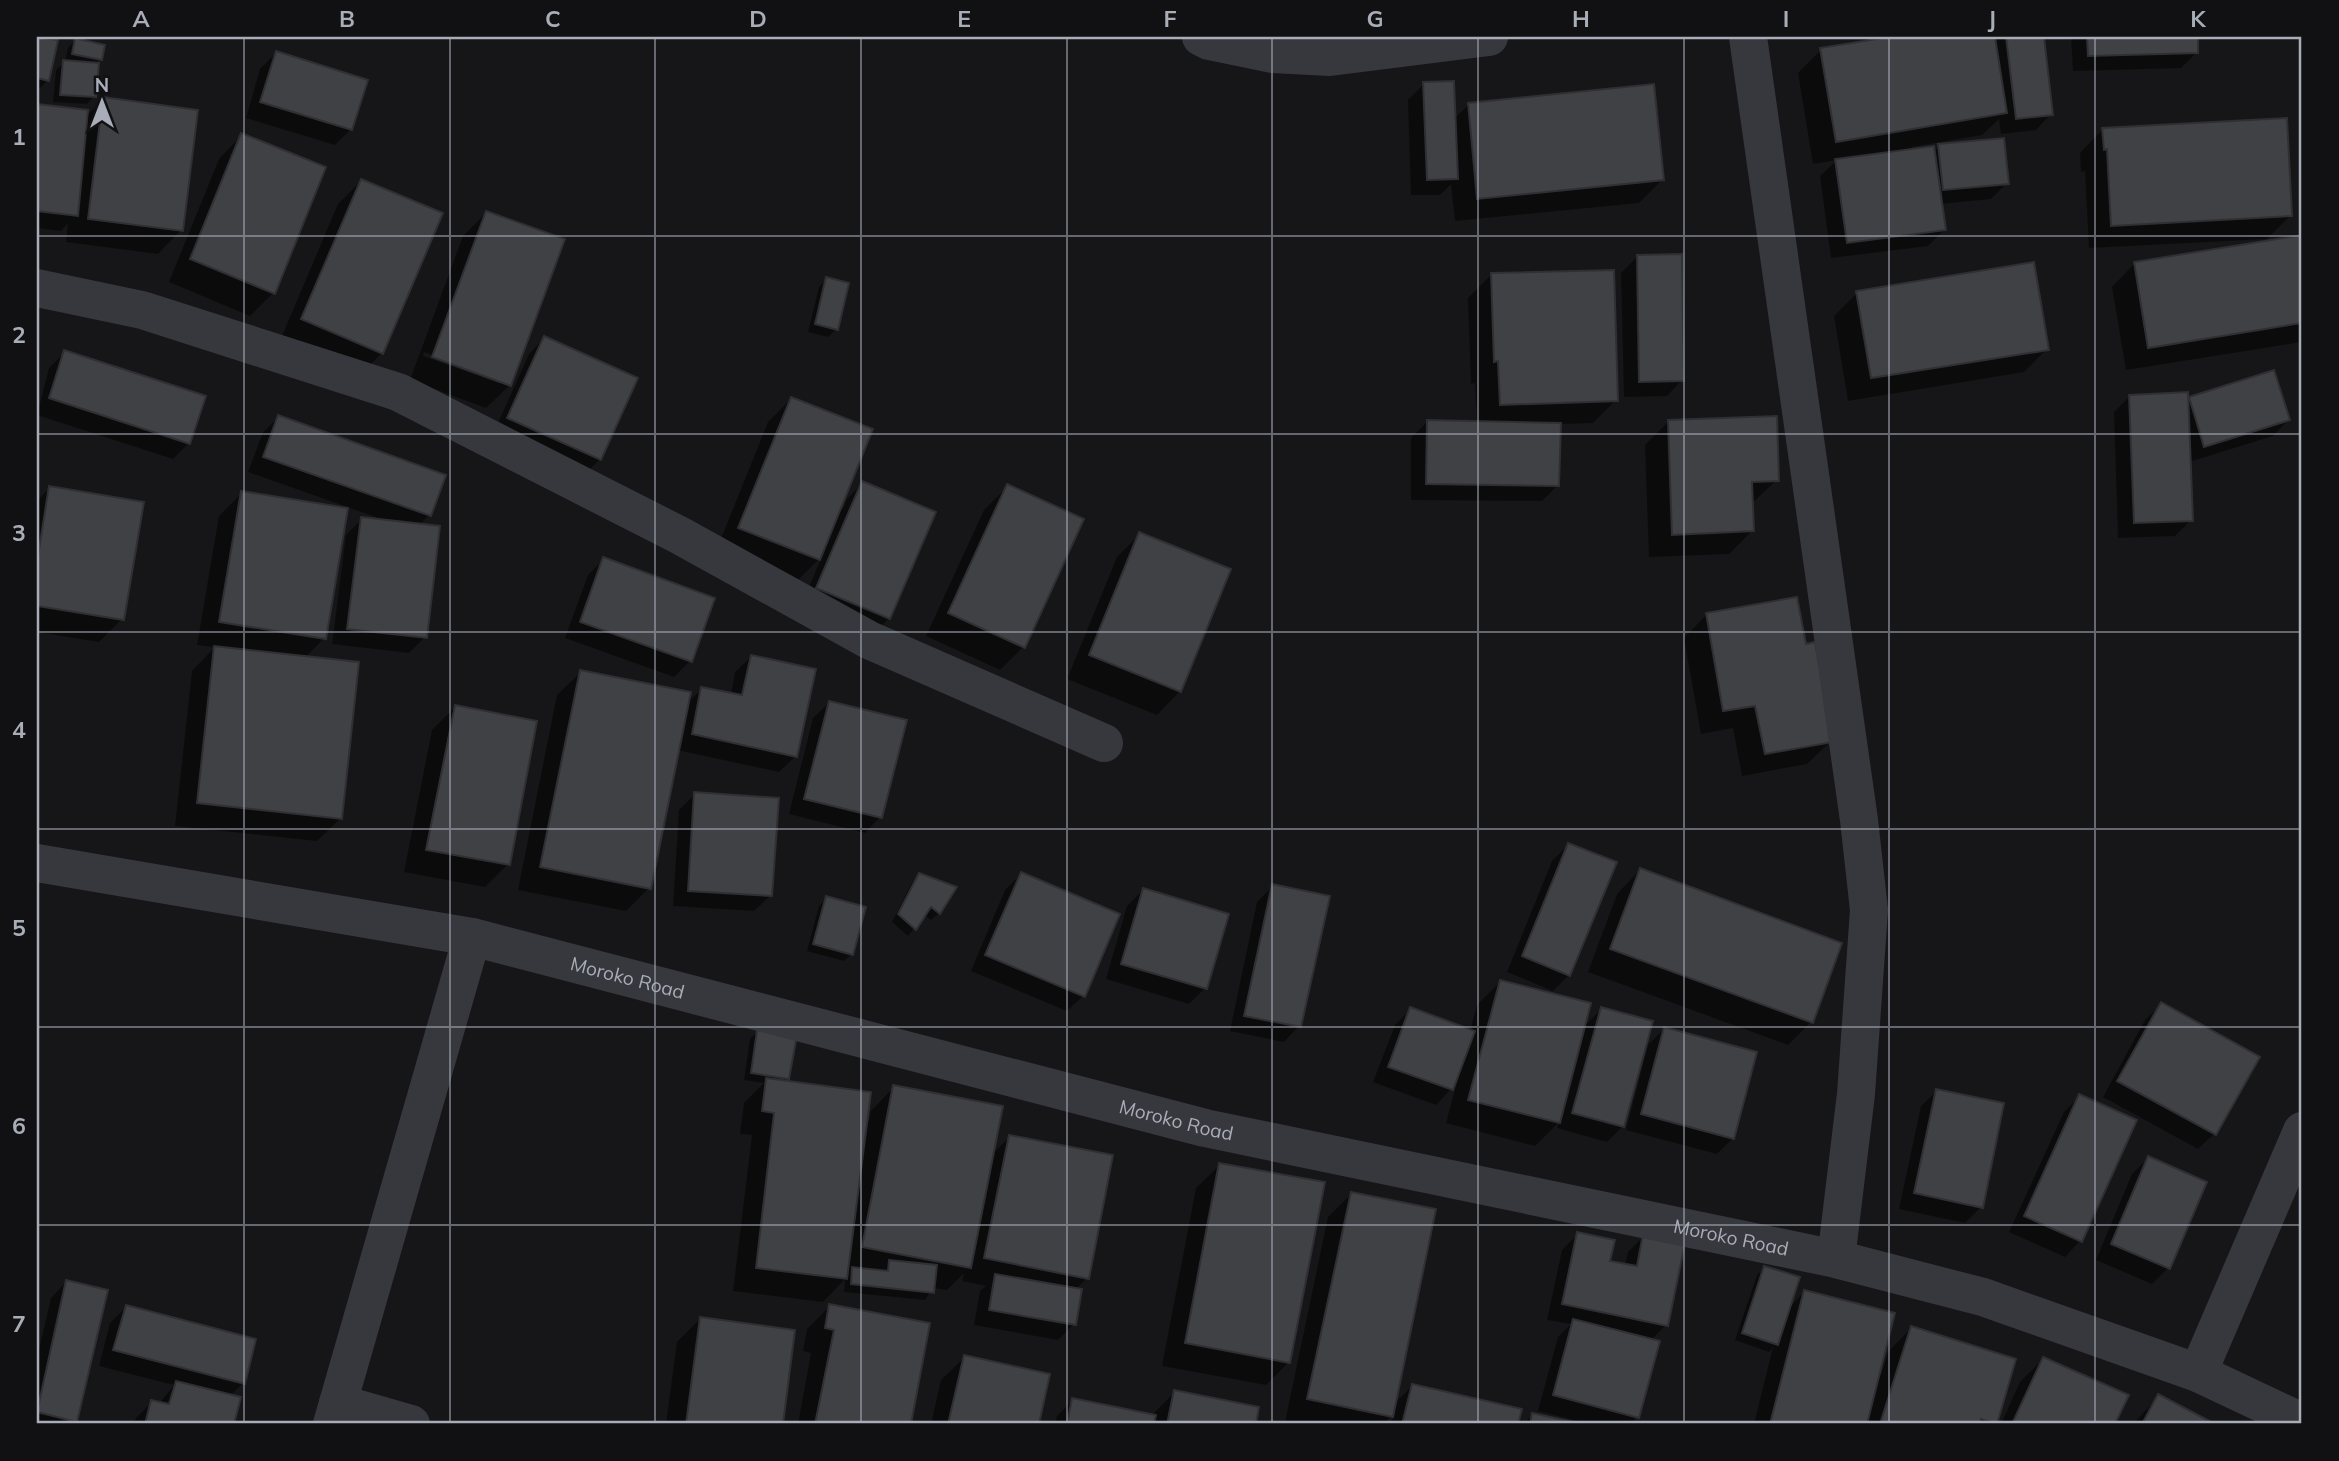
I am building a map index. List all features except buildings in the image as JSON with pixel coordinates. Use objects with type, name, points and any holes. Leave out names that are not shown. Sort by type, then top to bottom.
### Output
[{"type":"street","points":[[1201,37],[1272,54],[1330,57],[1489,37]]},
{"type":"street","points":[[1748,37],[1859,820],[1869,909],[1856,1094],[1836,1259]]},
{"type":"street","points":[[37,288],[142,310],[398,392],[678,536],[869,640],[1104,743]]},
{"type":"street","name":"Moroko Road","points":[[37,863],[472,937],[1205,1128],[1836,1259],[1983,1297],[2198,1373],[2302,1422]]},
{"type":"street","points":[[411,1424],[335,1414],[472,937]]},
{"type":"street","points":[[2198,1373],[2302,1131]]}]
